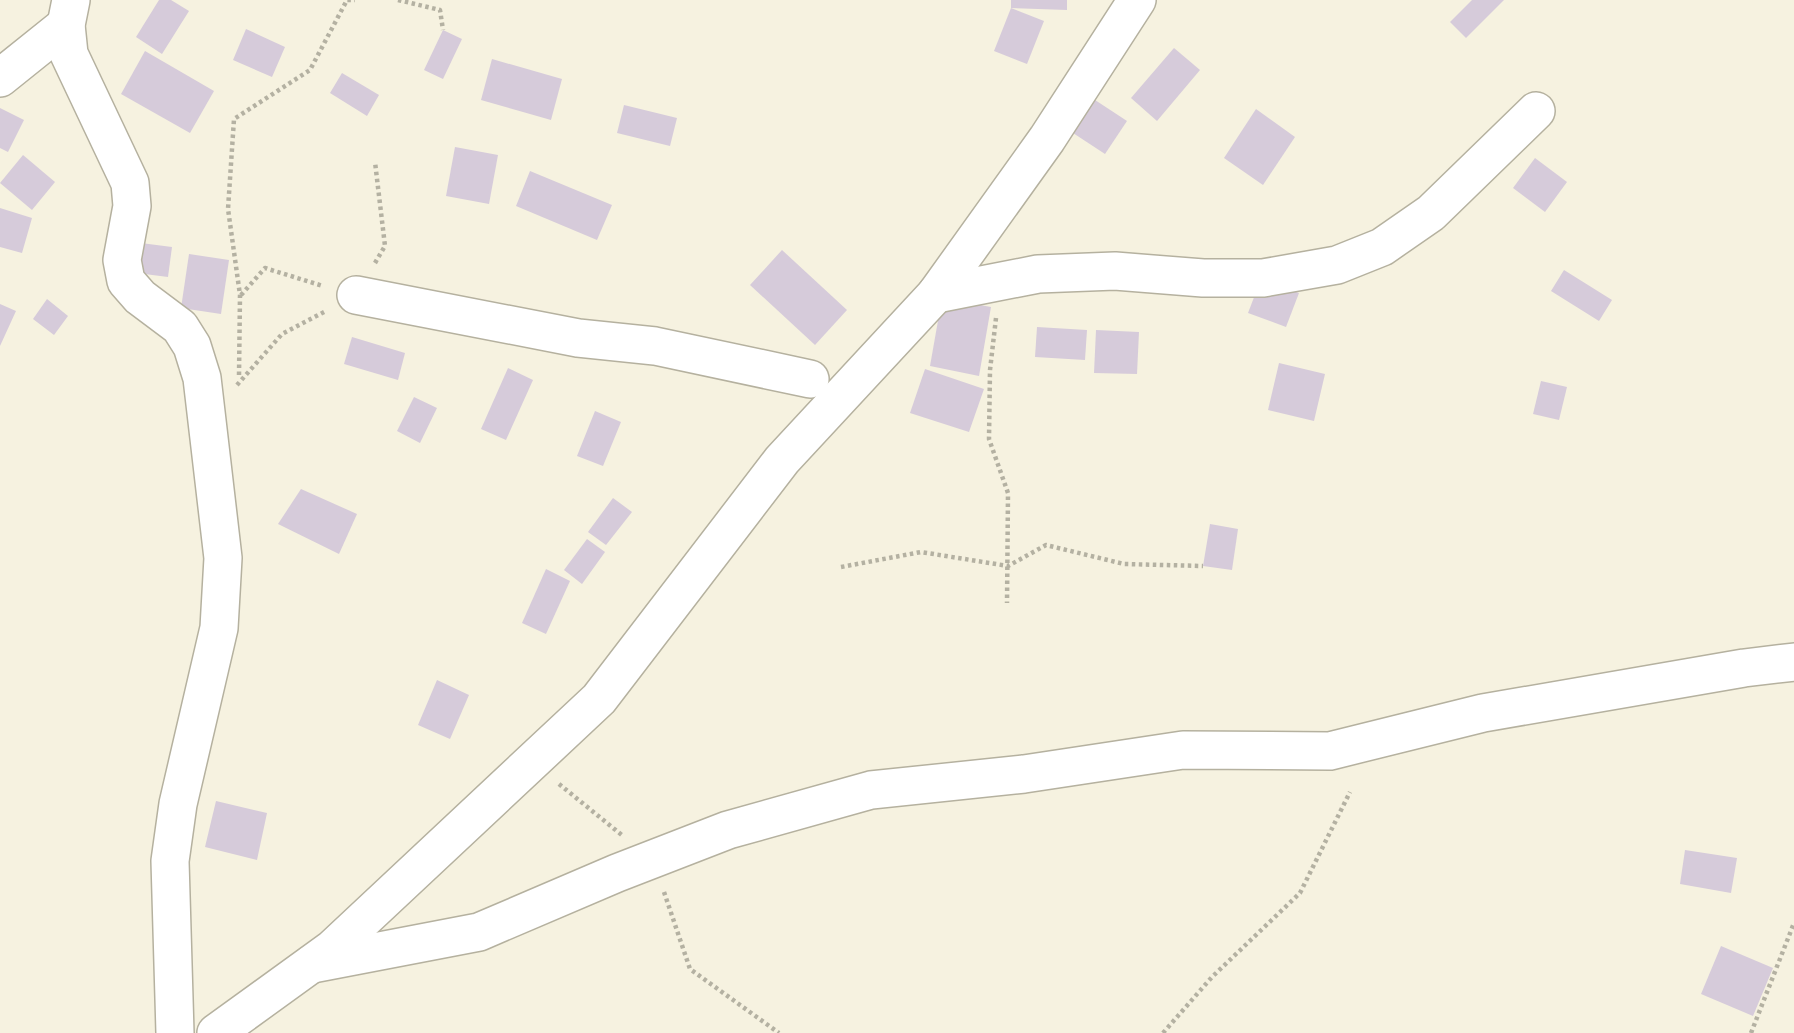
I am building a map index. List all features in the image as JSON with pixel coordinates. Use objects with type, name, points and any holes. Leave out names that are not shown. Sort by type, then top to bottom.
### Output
[{"type":"street","points":[[216,1033],[332,949],[600,699],[782,460],[936,294],[1046,139],[1137,0]]},
{"type":"street","points":[[0,78],[68,12]]},
{"type":"street","points":[[68,12],[69,54],[130,183],[132,206],[122,260],[126,281],[140,297],[180,327],[192,346],[202,378],[223,558],[219,628],[178,804],[170,861],[175,1033]]},
{"type":"street","points":[[936,294],[1038,274],[1115,271],[1203,278],[1263,278],[1337,265],[1382,247],[1431,213],[1536,111]]},
{"type":"street","points":[[356,295],[578,338],[655,346],[810,379]]},
{"type":"street","points":[[312,964],[479,932],[617,873],[729,830],[871,790],[1024,774],[1183,750],[1330,751],[1483,713],[1744,668],[1794,662]]},
{"type":"path","points":[[239,383],[240,295],[228,209],[234,119],[310,71],[346,0],[355,0]]},
{"type":"path","points":[[398,0],[440,10],[443,30]]},
{"type":"path","points":[[207,420],[282,334],[356,295],[386,246],[375,162]]},
{"type":"path","points":[[240,295],[265,268],[356,295]]},
{"type":"path","points":[[1000,282],[990,370],[989,439],[1008,493],[1007,603]]},
{"type":"path","points":[[841,567],[921,552],[1008,566],[1046,545],[1124,565],[1203,566]]},
{"type":"path","points":[[1163,1033],[1212,977],[1300,893],[1350,792]]},
{"type":"path","points":[[1751,1033],[1794,923]]},
{"type":"building","points":[[159,0],[171,0],[189,11],[162,54],[136,37]]},
{"type":"building","points":[[1011,0],[1067,0],[1067,10],[1011,8]]},
{"type":"building","points":[[1472,0],[1504,0],[1466,38],[1450,22]]},
{"type":"building","points":[[1011,8],[1044,21],[1027,64],[994,51]]},
{"type":"building","points":[[246,29],[285,47],[272,77],[233,60]]},
{"type":"building","points":[[443,30],[462,39],[443,79],[424,70]]},
{"type":"building","points":[[1174,48],[1200,70],[1157,121],[1131,98]]},
{"type":"building","points":[[145,51],[214,91],[190,133],[121,94]]},
{"type":"building","points":[[492,59],[562,79],[551,120],[481,100]]},
{"type":"building","points":[[342,73],[379,95],[367,116],[330,93]]},
{"type":"building","points":[[1092,98],[1127,121],[1105,154],[1070,131]]},
{"type":"building","points":[[624,105],[677,118],[670,146],[617,133]]},
{"type":"building","points":[[0,108],[24,120],[8,152],[0,148]]},
{"type":"building","points":[[1256,109],[1295,137],[1263,185],[1224,158]]},
{"type":"building","points":[[455,147],[498,155],[489,204],[446,196]]},
{"type":"building","points":[[23,155],[55,182],[32,210],[0,183]]},
{"type":"building","points":[[1535,158],[1567,182],[1545,212],[1513,188]]},
{"type":"building","points":[[530,171],[612,205],[597,240],[516,206]]},
{"type":"building","points":[[0,208],[32,218],[22,253],[0,247]]},
{"type":"building","points":[[133,242],[172,247],[168,277],[129,272]]},
{"type":"building","points":[[782,250],[847,310],[815,345],[750,285]]},
{"type":"building","points":[[189,254],[229,260],[221,314],[181,308]]},
{"type":"building","points":[[1564,270],[1612,300],[1599,321],[1551,291]]},
{"type":"building","points":[[1261,279],[1299,293],[1286,327],[1248,313]]},
{"type":"building","points":[[942,298],[991,307],[979,376],[930,366]]},
{"type":"building","points":[[47,299],[68,316],[54,335],[33,319]]},
{"type":"building","points":[[0,304],[16,311],[0,346]]},
{"type":"building","points":[[1037,327],[1087,330],[1085,360],[1035,357]]},
{"type":"building","points":[[1096,330],[1139,332],[1137,374],[1094,373]]},
{"type":"building","points":[[352,337],[405,353],[398,380],[344,364]]},
{"type":"building","points":[[1279,363],[1325,374],[1314,421],[1268,410]]},
{"type":"building","points":[[508,368],[533,380],[506,440],[481,429]]},
{"type":"building","points":[[925,369],[984,389],[969,432],[910,413]]},
{"type":"building","points":[[1541,381],[1567,387],[1559,420],[1533,414]]},
{"type":"building","points":[[414,397],[437,408],[420,443],[397,431]]},
{"type":"building","points":[[595,411],[621,422],[603,466],[577,456]]},
{"type":"building","points":[[301,489],[357,514],[339,554],[278,524]]},
{"type":"building","points":[[613,498],[632,512],[606,545],[588,532]]},
{"type":"building","points":[[1210,524],[1238,529],[1232,570],[1203,566]]},
{"type":"building","points":[[587,539],[605,552],[582,584],[564,570]]},
{"type":"building","points":[[546,569],[570,581],[546,634],[522,623]]},
{"type":"building","points":[[437,680],[469,695],[450,739],[418,725]]},
{"type":"building","points":[[216,801],[267,813],[257,860],[205,847]]},
{"type":"building","points":[[1685,850],[1737,858],[1731,893],[1680,884]]},
{"type":"building","points":[[1721,946],[1773,968],[1753,1016],[1701,994]]}]
